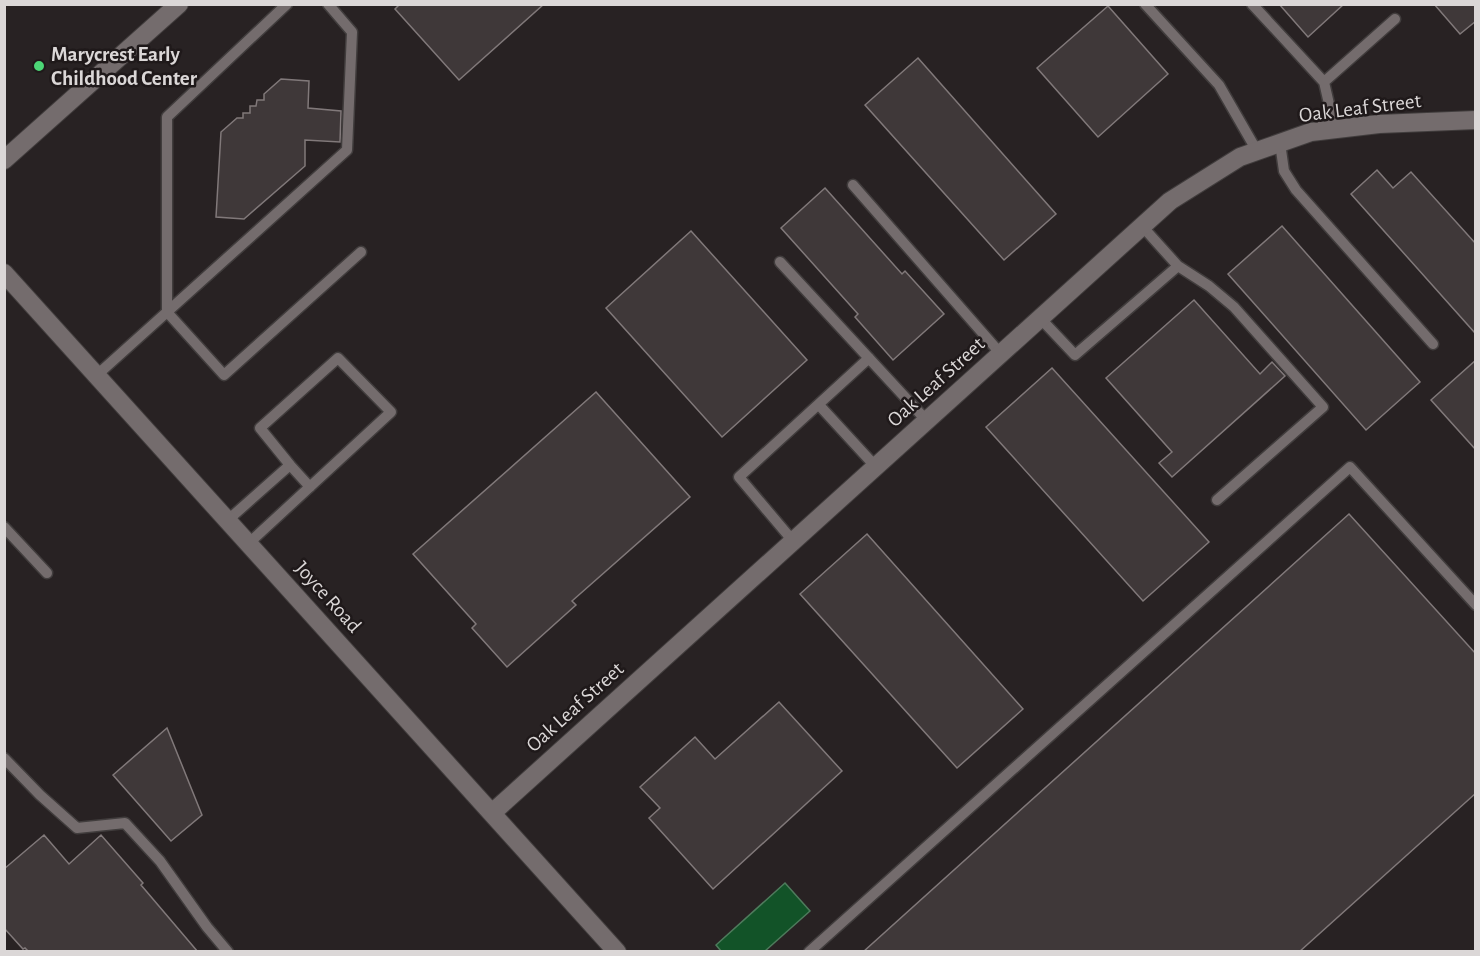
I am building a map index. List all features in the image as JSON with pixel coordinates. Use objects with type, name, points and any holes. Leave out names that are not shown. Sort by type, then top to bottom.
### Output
[{"type":"street","points":[[4,160],[178,4]]},
{"type":"street","name":"Oak Leaf Street","points":[[492,813],[1170,201],[1240,157],[1311,132],[1379,124],[1476,120]]},
{"type":"street","name":"Joyce Road","points":[[4,273],[617,951]]},
{"type":"lane","points":[[287,4],[167,117],[167,312],[224,375],[362,252]]},
{"type":"lane","points":[[97,375],[347,150],[352,32],[328,4]]},
{"type":"lane","points":[[1145,4],[1219,85],[1257,151]]},
{"type":"lane","points":[[1252,4],[1324,82],[1335,130]]},
{"type":"lane","points":[[1324,82],[1395,19]]},
{"type":"lane","points":[[1280,143],[1284,171],[1296,190],[1433,344]]},
{"type":"lane","points":[[853,185],[1000,354]]},
{"type":"lane","points":[[1142,226],[1178,266],[1209,286],[1234,307],[1323,407],[1217,500]]},
{"type":"lane","points":[[780,261],[927,421]]},
{"type":"lane","points":[[1040,318],[1075,355],[1178,266]]},
{"type":"lane","points":[[249,543],[310,487],[391,412],[338,358],[260,428],[310,487]]},
{"type":"lane","points":[[793,541],[739,477],[869,358]]},
{"type":"lane","points":[[819,405],[876,467]]},
{"type":"lane","points":[[228,520],[290,465]]},
{"type":"lane","points":[[809,951],[1350,467],[1476,605]]},
{"type":"lane","points":[[4,527],[47,573]]},
{"type":"lane","points":[[4,758],[77,828],[124,823],[160,861],[207,927],[228,951]]},
{"type":"shaded area","points":[[785,883],[810,911],[765,951],[721,951],[716,945]]},
{"type":"building","points":[[400,4],[544,4],[459,80],[395,9]]},
{"type":"building","points":[[1279,4],[1344,4],[1308,37]]},
{"type":"building","points":[[1434,4],[1476,4],[1476,21],[1460,34]]},
{"type":"building","points":[[1108,6],[1168,74],[1098,137],[1037,68]]},
{"type":"building","points":[[918,58],[1056,214],[1004,260],[865,105]]},
{"type":"building","points":[[281,79],[309,81],[308,108],[341,111],[340,142],[305,140],[305,166],[244,219],[216,217],[221,132],[237,118],[243,118],[243,113],[250,113],[250,106],[256,106],[257,100],[264,100],[264,94]]},
{"type":"building","points":[[1377,170],[1393,188],[1411,172],[1476,244],[1475,333],[1351,194]]},
{"type":"building","points":[[825,188],[902,274],[905,271],[944,314],[893,360],[855,317],[858,314],[781,228]]},
{"type":"building","points":[[1282,226],[1420,382],[1366,430],[1228,274]]},
{"type":"building","points":[[691,231],[807,360],[722,437],[606,308]]},
{"type":"building","points":[[1194,300],[1260,374],[1272,362],[1285,376],[1172,477],[1159,463],[1172,452],[1106,378]]},
{"type":"building","points":[[1476,360],[1476,450],[1431,400]]},
{"type":"building","points":[[1052,368],[1209,542],[1143,601],[986,427]]},
{"type":"building","points":[[596,392],[690,497],[572,601],[576,605],[507,667],[472,628],[476,624],[413,554]]},
{"type":"building","points":[[1349,514],[1476,654],[1476,793],[1299,952],[863,952]]},
{"type":"building","points":[[867,534],[1023,709],[957,768],[800,594]]},
{"type":"building","points":[[779,702],[842,771],[713,889],[649,818],[660,808],[640,787],[695,737],[715,759]]},
{"type":"building","points":[[167,728],[202,815],[171,841],[113,775]]},
{"type":"building","points":[[44,835],[69,864],[101,835],[198,952],[29,952],[23,949],[4,928],[4,869]]},
{"type":"place","name":"Marycrest Early Childhood Center","points":[[39,66]]}]
